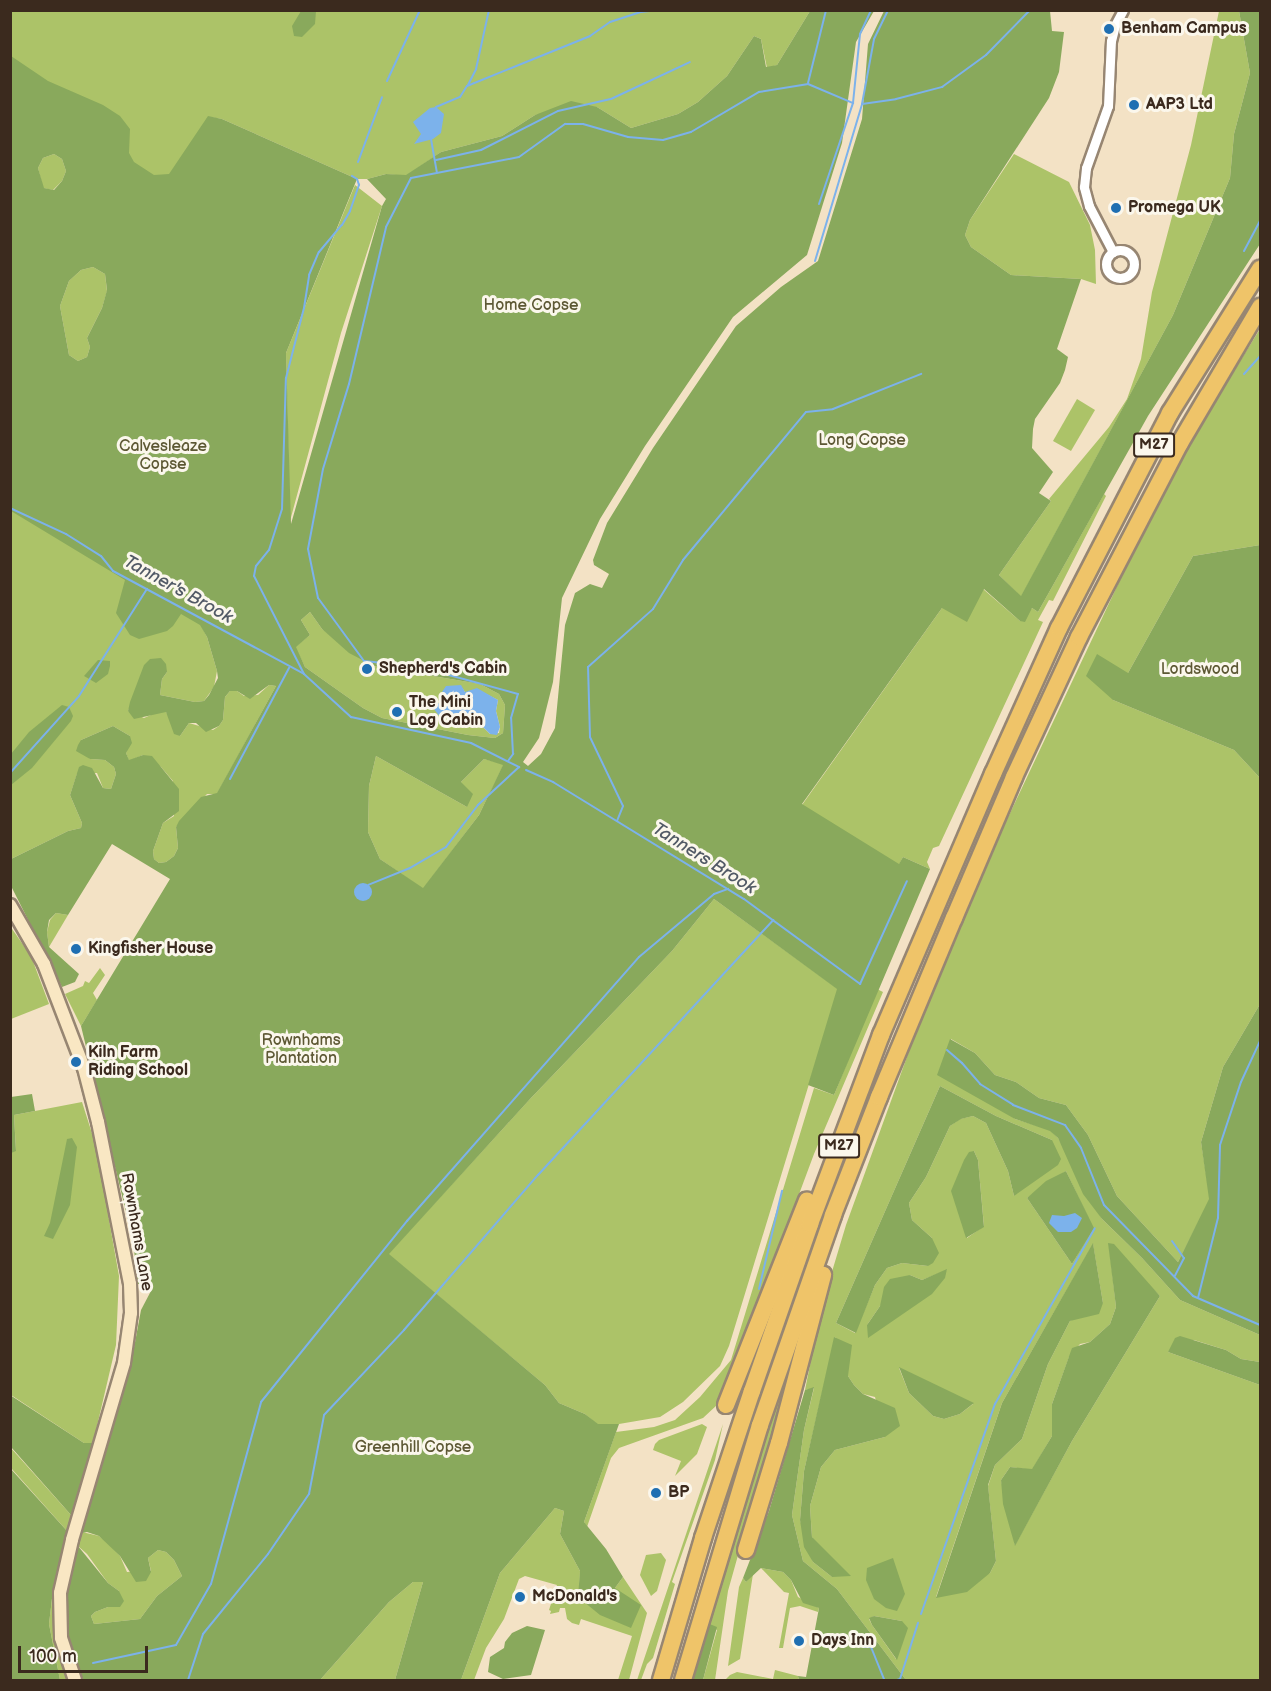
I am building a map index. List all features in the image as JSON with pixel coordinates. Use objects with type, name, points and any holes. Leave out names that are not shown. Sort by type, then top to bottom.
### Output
[{"type":"highway","name":"M27","points":[[726,1405],[826,1150],[881,1035],[993,774],[1059,628],[1170,413],[1260,269]]},
{"type":"highway","name":"M27","points":[[682,1680],[760,1425],[833,1215],[879,1097],[968,885],[1014,777],[1079,638],[1180,443],[1260,307]]},
{"type":"highway","name":"M27","points":[[661,1680],[703,1538],[768,1346],[810,1224],[881,1035]]},
{"type":"highway","name":"M27","points":[[746,1550],[779,1443],[812,1317],[828,1254],[833,1215]]},
{"type":"street","points":[[1113,252],[1089,206],[1084,187],[1086,168],[1108,106],[1111,41],[1115,25],[1123,10]]},
{"type":"street","name":"Rownhams Lane","points":[[10,905],[48,972],[84,1068],[98,1122],[130,1284],[131,1313],[124,1364],[72,1540],[60,1593],[61,1638],[75,1680]]},
{"type":"green space","points":[[10,11],[810,11],[777,65],[767,68],[761,39],[754,36],[727,76],[698,102],[678,114],[631,128],[597,107],[535,115],[502,136],[441,152],[406,176],[386,174],[357,179],[222,119],[209,117],[164,187],[11,73]]},
{"type":"green space","points":[[301,11],[316,11],[315,24],[302,37],[294,36],[292,26]]},
{"type":"green space","points":[[810,11],[874,11],[856,42],[842,143],[807,255],[733,317],[645,446],[600,519],[562,598],[553,682],[539,738],[523,762],[528,766],[541,754],[555,728],[565,625],[575,593],[590,584],[602,588],[609,574],[594,565],[593,560],[607,523],[653,448],[736,326],[781,287],[818,261],[862,119],[868,44],[884,11],[1050,11],[1052,31],[1064,32],[1059,72],[1049,98],[970,220],[965,235],[971,247],[1011,275],[1081,279],[1057,349],[1068,357],[1065,370],[1060,383],[1035,419],[1033,429],[1032,448],[1053,472],[1039,493],[1051,501],[999,575],[1021,596],[1173,315],[1230,178],[1234,134],[1250,73],[1239,11],[1260,11],[1260,244],[1148,416],[1038,612],[1032,608],[1025,622],[1020,621],[984,589],[967,622],[942,608],[802,804],[899,864],[903,857],[930,869],[834,1095],[808,1085],[837,989],[714,899],[672,951],[531,1098],[389,1254],[545,1385],[559,1403],[585,1414],[598,1424],[619,1424],[584,1522],[606,1549],[623,1577],[615,1588],[641,1605],[631,1628],[600,1615],[578,1597],[580,1571],[560,1534],[564,1511],[555,1508],[500,1573],[461,1680],[395,1680],[423,1582],[413,1582],[389,1602],[320,1680],[83,1680],[67,1638],[67,1583],[131,1364],[141,1310],[152,1289],[149,1281],[138,1284],[133,1241],[81,1026],[170,879],[112,844],[68,915],[56,913],[49,920],[47,932],[49,947],[79,974],[75,982],[62,987],[11,886],[11,859],[68,831],[81,828],[82,823],[70,795],[79,767],[83,765],[92,768],[103,788],[111,789],[116,774],[114,767],[105,760],[90,759],[76,751],[81,740],[113,726],[130,736],[132,743],[126,753],[129,760],[143,755],[152,756],[179,789],[179,811],[163,823],[153,851],[154,859],[159,863],[166,862],[174,856],[178,848],[176,827],[179,821],[201,797],[217,793],[276,686],[269,685],[250,699],[237,691],[230,691],[225,697],[223,720],[219,726],[206,732],[196,723],[189,723],[180,736],[174,734],[166,712],[134,719],[128,711],[130,702],[144,665],[150,659],[161,658],[166,664],[167,672],[162,679],[160,695],[195,702],[204,701],[209,695],[218,678],[207,637],[200,625],[181,614],[167,631],[139,639],[130,635],[116,613],[125,580],[11,511],[11,56],[48,81],[103,105],[120,116],[130,129],[129,153],[134,162],[154,175],[169,174],[208,116],[222,119],[357,179],[286,353],[291,524],[382,206],[386,199],[367,179],[386,174],[406,175],[441,152],[502,136],[535,115],[571,101],[597,107],[631,128],[678,114],[698,102],[727,76],[754,36],[761,39],[766,67],[777,65]],"holes":[[[54,154],[62,159],[66,171],[62,181],[54,190],[44,188],[38,168],[43,158]],[[93,267],[105,274],[107,290],[102,308],[87,338],[90,347],[87,357],[78,361],[69,355],[60,306],[69,281],[81,270]],[[310,612],[322,629],[349,653],[374,666],[480,684],[499,694],[505,705],[503,733],[495,738],[468,735],[382,718],[363,708],[305,667],[296,647],[310,635],[301,620]],[[376,756],[467,807],[473,794],[461,782],[484,759],[503,765],[479,815],[423,888],[380,859],[368,832],[369,786]],[[87,1532],[99,1536],[120,1556],[136,1582],[146,1581],[151,1572],[148,1558],[158,1550],[166,1552],[174,1560],[182,1576],[157,1596],[140,1619],[94,1624],[91,1616],[95,1612],[108,1607],[120,1607],[124,1601],[119,1591],[108,1583],[78,1546],[82,1533]]]},
{"type":"green space","points":[[1219,11],[1239,11],[1250,73],[1234,134],[1230,178],[1173,315],[1021,597],[999,575],[1051,501],[1049,499],[1109,427],[1127,399],[1141,359],[1152,292],[1191,145]]},
{"type":"green space","points":[[54,154],[62,159],[66,171],[62,181],[53,190],[43,188],[38,168],[43,158]]},
{"type":"green space","points":[[1014,154],[1069,182],[1090,225],[1095,250],[1096,284],[1081,279],[1011,275],[971,247],[965,235],[970,220]]},
{"type":"green space","points":[[355,185],[382,206],[341,333],[290,521],[286,353]]},
{"type":"green space","points":[[93,267],[105,274],[107,291],[102,308],[87,338],[90,347],[87,357],[78,361],[69,355],[60,306],[69,281],[81,270]]},
{"type":"green space","points":[[1260,329],[1260,545],[1193,556],[1113,700],[1234,750],[1260,778],[1260,1004],[1223,1067],[1201,1142],[1210,1199],[1178,1262],[1117,1196],[1088,1135],[1066,1105],[1039,1098],[1016,1082],[995,1075],[975,1053],[951,1039],[944,1059],[1015,1119],[1050,1130],[1058,1138],[1102,1219],[1180,1300],[1260,1335],[1260,1362],[1241,1359],[1226,1350],[1194,1340],[1185,1340],[1168,1352],[1260,1385],[1260,1680],[906,1680],[837,1589],[803,1561],[792,1515],[804,1430],[814,1388],[805,1390],[822,1305],[846,1225],[924,1010],[1003,828],[1154,508]],"holes":[[[940,1086],[996,1116],[1052,1140],[1014,1196],[1008,1171],[986,1123],[973,1116],[960,1119],[950,1126],[926,1177],[909,1203],[912,1220],[932,1238],[928,1266],[902,1263],[887,1268],[875,1285],[855,1333],[836,1323]],[[974,1151],[978,1160],[984,1226],[967,1238]],[[1066,1171],[1093,1228],[1072,1264],[1027,1198]],[[1093,1244],[1103,1303],[1070,1321],[1048,1364],[1022,1439],[995,1465],[988,1486],[996,1561],[990,1573],[936,1597],[1002,1403]],[[1109,1244],[1160,1296],[1072,1441],[1015,1545],[1001,1480],[1010,1467],[1032,1470],[1052,1436],[1052,1404],[1069,1357],[1080,1344],[1090,1342],[1110,1324],[1116,1307]],[[947,1270],[867,1325],[880,1306],[910,1275],[922,1280]],[[835,1337],[848,1366],[848,1376],[863,1394],[875,1397],[885,1437],[835,1450],[821,1467],[810,1506],[812,1537],[832,1577],[813,1562],[800,1520],[804,1471]],[[899,1368],[973,1404],[960,1414],[944,1419],[933,1416],[909,1393]],[[874,1616],[902,1621],[896,1659],[872,1625],[869,1619]]]},
{"type":"green space","points":[[1077,399],[1095,410],[1071,451],[1053,441]]},
{"type":"green space","points":[[10,482],[182,587],[207,637],[217,671],[214,687],[204,701],[195,702],[160,695],[162,679],[167,672],[141,677],[128,711],[144,718],[160,711],[166,712],[180,736],[189,723],[213,730],[219,726],[223,720],[225,697],[230,691],[237,691],[244,696],[258,695],[269,685],[276,686],[217,794],[207,794],[176,827],[178,848],[174,856],[166,862],[159,863],[154,859],[153,851],[163,823],[174,816],[173,781],[161,767],[143,755],[129,761],[126,753],[130,736],[113,726],[81,740],[90,759],[105,760],[114,767],[116,774],[111,789],[103,788],[97,773],[77,774],[70,795],[82,823],[81,828],[68,831],[11,859]]},
{"type":"green space","points":[[1104,494],[1106,496],[1053,601],[1049,600],[1038,620],[1043,622],[939,846],[933,848],[927,862],[930,869],[903,857],[899,865],[802,805],[942,608],[983,589],[1020,621],[1032,608],[1038,612]]},
{"type":"green space","name":"Lordswood","points":[[1260,545],[1260,778],[1234,750],[1113,700],[1086,676],[1097,654],[1128,673],[1193,556]]},
{"type":"green space","points":[[310,612],[322,629],[374,666],[480,684],[499,694],[505,705],[503,733],[495,738],[468,735],[382,718],[363,708],[305,667],[295,647],[310,635],[301,620]],"holes":[[[462,688],[465,692],[482,692],[498,700],[496,711],[500,727],[499,733],[490,734],[482,726],[461,724],[457,713],[445,717],[438,701],[449,704],[452,701],[449,698]]]},
{"type":"green space","points":[[98,660],[110,661],[110,666],[108,674],[96,683],[84,676]]},
{"type":"green space","points":[[62,705],[69,707],[73,716],[71,721],[32,768],[11,785],[11,754],[29,732]]},
{"type":"green space","points":[[376,756],[467,807],[461,782],[484,759],[504,764],[479,815],[423,889],[380,859],[368,832],[369,786]]},
{"type":"green space","points":[[714,899],[838,989],[729,1346],[720,1366],[683,1402],[660,1417],[598,1425],[585,1414],[559,1403],[545,1385],[388,1254],[531,1098],[672,951]]},
{"type":"green space","points":[[56,913],[68,915],[49,947],[47,932],[50,920]]},
{"type":"green space","points":[[10,926],[31,956],[49,1004],[11,1019]]},
{"type":"green space","points":[[100,968],[105,975],[93,993],[97,1000],[81,1026],[65,994],[83,986],[85,981],[89,983]]},
{"type":"green space","points":[[877,989],[883,992],[814,1154],[729,1382],[717,1405],[703,1418],[619,1448],[611,1458],[587,1527],[584,1522],[616,1432],[654,1427],[675,1420],[700,1397],[731,1360],[814,1088],[834,1095]]},
{"type":"green space","points":[[1260,1004],[1260,1335],[1180,1300],[1102,1219],[1083,1194],[1058,1138],[1050,1131],[1015,1119],[937,1075],[950,1039],[975,1053],[995,1075],[1016,1082],[1039,1098],[1066,1105],[1088,1135],[1117,1196],[1178,1262],[1209,1199],[1201,1142],[1223,1067]]},
{"type":"green space","points":[[940,1086],[996,1116],[1052,1140],[1061,1159],[1058,1165],[1014,1196],[1008,1171],[986,1123],[973,1116],[961,1119],[950,1126],[926,1177],[909,1203],[912,1220],[932,1238],[939,1253],[933,1263],[928,1266],[902,1263],[887,1268],[875,1285],[856,1333],[836,1323]]},
{"type":"green space","points":[[32,1094],[35,1111],[14,1115],[16,1151],[11,1153],[11,1097]]},
{"type":"green space","points":[[82,1102],[96,1146],[119,1276],[116,1345],[93,1443],[84,1443],[11,1395],[10,1153],[16,1150],[14,1115]]},
{"type":"green space","points":[[72,1138],[77,1147],[70,1205],[53,1239],[44,1236],[50,1223],[67,1139]]},
{"type":"green space","points":[[974,1151],[978,1160],[984,1227],[966,1238],[951,1191],[964,1160],[969,1152]]},
{"type":"green space","points":[[1066,1171],[1094,1228],[1072,1264],[1027,1198],[1046,1181]]},
{"type":"green space","points":[[1093,1243],[1103,1303],[1099,1314],[1070,1321],[1048,1364],[1022,1439],[995,1465],[988,1485],[996,1561],[990,1573],[967,1592],[936,1598],[1002,1403]]},
{"type":"green space","points":[[1108,1243],[1114,1244],[1160,1296],[1072,1441],[1015,1546],[1003,1504],[1001,1480],[1010,1467],[1032,1469],[1052,1436],[1052,1404],[1072,1348],[1090,1342],[1110,1324],[1116,1307]]},
{"type":"green space","points":[[947,1269],[945,1278],[932,1294],[868,1338],[867,1325],[880,1306],[884,1287],[890,1279],[910,1275],[922,1280]]},
{"type":"green space","points":[[1180,1336],[1226,1350],[1241,1359],[1260,1362],[1260,1385],[1168,1352],[1175,1338]]},
{"type":"green space","points":[[834,1337],[852,1345],[848,1376],[854,1385],[863,1394],[895,1408],[900,1426],[885,1437],[835,1450],[821,1467],[810,1506],[812,1537],[851,1576],[832,1577],[813,1562],[804,1547],[800,1520],[804,1471]]},
{"type":"green space","points":[[899,1367],[974,1403],[960,1414],[944,1419],[933,1416],[909,1393]]},
{"type":"green space","points":[[814,1387],[804,1430],[792,1515],[803,1561],[837,1589],[906,1680],[799,1680],[798,1676],[806,1677],[819,1608],[803,1603],[791,1580],[783,1572],[761,1568],[746,1582],[743,1578],[769,1511],[805,1390]]},
{"type":"green space","points":[[780,1394],[783,1395],[728,1591],[715,1680],[703,1680],[717,1630],[707,1623]]},
{"type":"green space","points":[[10,1395],[84,1443],[93,1443],[71,1515],[11,1447]]},
{"type":"green space","points":[[702,1424],[707,1427],[697,1454],[675,1476],[681,1461],[653,1450],[655,1444],[659,1440]]},
{"type":"green space","points":[[723,1424],[715,1460],[672,1582],[675,1584],[653,1658],[647,1664],[641,1680],[637,1680]]},
{"type":"green space","points":[[10,1447],[71,1515],[68,1532],[11,1468]]},
{"type":"green space","points":[[10,1468],[68,1532],[53,1590],[49,1624],[60,1680],[11,1680]]},
{"type":"green space","points":[[555,1508],[564,1511],[560,1534],[580,1571],[579,1597],[615,1588],[623,1577],[647,1613],[629,1680],[618,1680],[632,1636],[581,1619],[579,1625],[572,1623],[567,1619],[565,1608],[560,1608],[559,1612],[550,1614],[549,1610],[557,1585],[525,1576],[519,1579],[504,1619],[486,1648],[474,1680],[461,1680],[500,1573]]},
{"type":"green space","points":[[82,1532],[99,1536],[109,1544],[120,1556],[127,1572],[151,1571],[148,1558],[158,1550],[166,1552],[174,1560],[182,1576],[157,1596],[140,1619],[94,1624],[91,1616],[95,1612],[108,1607],[120,1607],[119,1591],[108,1583],[87,1554],[78,1546]]},
{"type":"green space","points":[[661,1553],[666,1560],[657,1591],[651,1596],[640,1575],[646,1555]]},
{"type":"green space","points":[[893,1558],[905,1594],[897,1611],[886,1608],[874,1599],[866,1580],[867,1568]]},
{"type":"green space","points":[[761,1568],[783,1572],[791,1580],[798,1597],[819,1608],[818,1612],[800,1606],[790,1608],[783,1648],[779,1648],[789,1593],[784,1592]]},
{"type":"green space","points":[[753,1574],[740,1659],[728,1666],[739,1587],[743,1578],[746,1582]]},
{"type":"green space","points":[[413,1582],[423,1582],[395,1680],[320,1680],[389,1602]]},
{"type":"green space","points":[[53,1590],[55,1628],[68,1680],[60,1680],[49,1624]]},
{"type":"green space","points":[[874,1616],[902,1621],[908,1628],[897,1660],[872,1625],[869,1618]]},
{"type":"green space","points":[[707,1623],[717,1627],[703,1680],[692,1680]]},
{"type":"green space","points":[[527,1626],[545,1630],[531,1675],[503,1679],[488,1672],[490,1657],[504,1648],[505,1642],[512,1633]]},
{"type":"green space","points":[[775,1670],[798,1676],[799,1680],[725,1680],[737,1672],[773,1679]]},
{"type":"water","points":[[436,107],[444,114],[441,133],[433,139],[414,144],[421,134],[413,122],[430,108]]},
{"type":"water","points":[[461,685],[465,692],[477,688],[498,700],[496,711],[500,727],[497,735],[490,734],[482,726],[461,724],[457,713],[440,717],[434,709],[434,703],[449,704],[451,701],[442,692],[446,686]]},
{"type":"water","points":[[363,883],[369,886],[372,892],[369,898],[363,901],[357,898],[354,892],[357,886]]},
{"type":"water","points":[[1075,1213],[1082,1218],[1077,1228],[1071,1232],[1058,1232],[1049,1223],[1052,1215],[1064,1216]]},
{"type":"waterway","points":[[387,81],[420,10]]},
{"type":"waterway","points":[[468,85],[476,69],[489,10]]},
{"type":"waterway","points":[[436,107],[460,97],[467,86],[590,36],[610,22],[641,12],[658,10]]},
{"type":"waterway","points":[[808,83],[826,10]]},
{"type":"waterway","points":[[819,204],[853,103],[860,34],[871,10]]},
{"type":"waterway","points":[[815,261],[862,104],[874,39],[888,10]]},
{"type":"waterway","points":[[862,104],[896,99],[942,87],[986,55],[1030,10]]},
{"type":"waterway","points":[[436,160],[481,150],[558,111],[611,99],[690,62]]},
{"type":"waterway","points":[[508,761],[513,754],[511,718],[518,694],[420,667],[364,661],[318,598],[308,549],[323,469],[349,384],[386,227],[411,178],[519,157],[565,124],[583,124],[628,137],[663,140],[691,132],[759,92],[808,84],[853,103]]},
{"type":"waterway","points":[[358,162],[382,97]]},
{"type":"waterway","points":[[431,139],[437,172]]},
{"type":"waterway","points":[[304,674],[254,576],[256,566],[269,550],[282,509],[286,378],[304,308],[309,275],[319,252],[342,225],[350,211],[359,185],[357,179],[352,176]]},
{"type":"waterway","points":[[1244,251],[1260,221]]},
{"type":"waterway","points":[[1244,374],[1260,356]]},
{"type":"waterway","points":[[617,821],[623,806],[590,737],[588,667],[653,609],[683,560],[806,412],[833,409],[921,374]]},
{"type":"waterway","name":"Tanners Brook","points":[[10,508],[66,534],[101,556],[113,571],[304,674],[351,717],[471,743],[519,767],[478,805],[446,847],[410,868],[368,885]]},
{"type":"waterway","name":"Tanner's Brook","points":[[10,773],[79,696],[147,589]]},
{"type":"waterway","points":[[230,779],[289,668]]},
{"type":"waterway","name":"Tanners Brook","points":[[526,770],[553,782],[744,899],[860,984],[907,881]]},
{"type":"waterway","points":[[93,1663],[176,1645],[211,1584],[261,1402],[407,1221],[639,957],[714,894],[728,889]]},
{"type":"waterway","points":[[188,1680],[203,1634],[268,1554],[309,1494],[324,1415],[404,1330],[538,1175],[773,920]]},
{"type":"waterway","points":[[1198,1298],[1218,1218],[1220,1145],[1241,1082],[1260,1041]]},
{"type":"waterway","name":"Tanners Brook","points":[[947,1050],[980,1084],[1013,1105],[1065,1125],[1081,1148],[1104,1205],[1193,1296],[1260,1325]]},
{"type":"waterway","points":[[759,1289],[782,1191]]},
{"type":"waterway","points":[[921,1614],[995,1404],[1095,1228]]},
{"type":"waterway","points":[[1172,1241],[1184,1258],[1175,1276]]},
{"type":"waterway","points":[[897,1680],[900,1679],[918,1623]]},
{"type":"waterway","points":[[864,1647],[871,1647],[884,1680]]},
{"type":"place","name":"Benham Campus","points":[[1109,29]]},
{"type":"place","name":"AAP3 Ltd","points":[[1134,105]]},
{"type":"place","name":"Promega UK","points":[[1116,208]]},
{"type":"place","name":"Shepherd's Cabin","points":[[367,669]]},
{"type":"place","name":"The Mini Log Cabin","points":[[397,712]]},
{"type":"place","name":"Kingfisher House","points":[[76,949]]},
{"type":"place","name":"Kiln Farm Riding School","points":[[76,1062]]},
{"type":"place","name":"BP","points":[[656,1493]]},
{"type":"place","name":"McDonald's","points":[[520,1597]]},
{"type":"place","name":"Days Inn","points":[[799,1641]]},
{"type":"park label","name":"Home Copse","points":[[531,306]]},
{"type":"park label","name":"Long Copse","points":[[862,441]]},
{"type":"park label","name":"Calvesleaze Copse","points":[[163,456]]},
{"type":"park label","name":"Rownhams Plantation","points":[[301,1050]]},
{"type":"park label","name":"Greenhill Copse","points":[[413,1448]]}]
